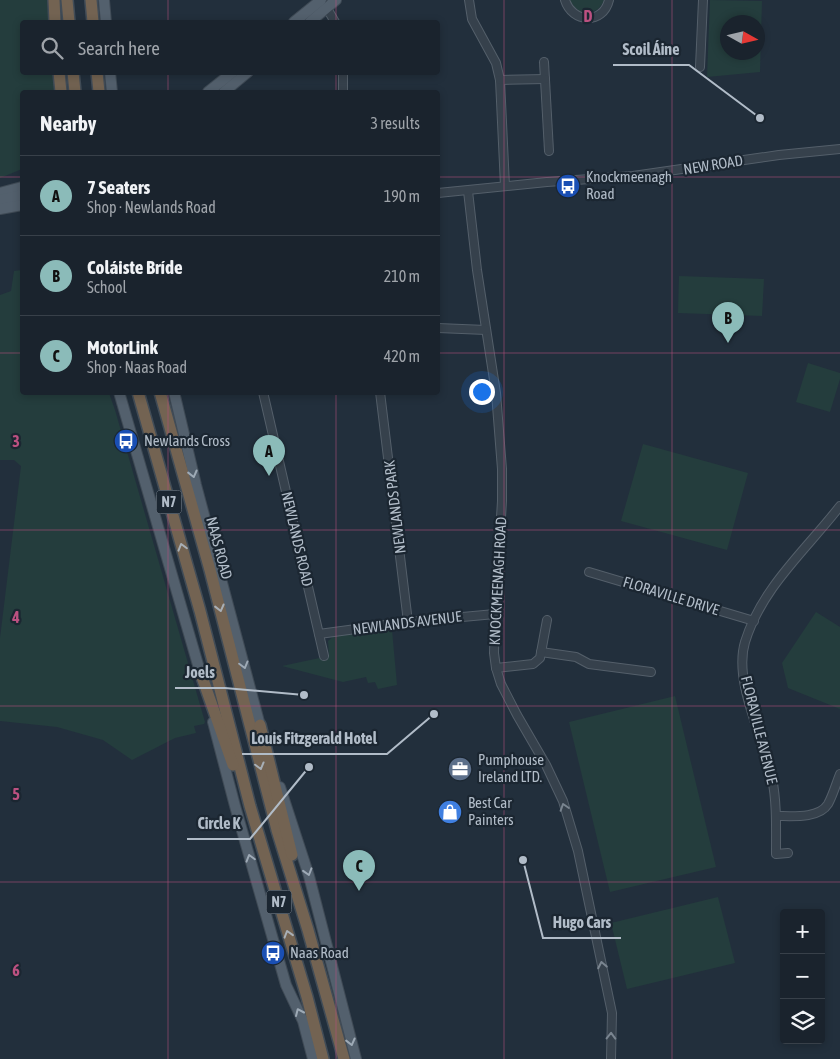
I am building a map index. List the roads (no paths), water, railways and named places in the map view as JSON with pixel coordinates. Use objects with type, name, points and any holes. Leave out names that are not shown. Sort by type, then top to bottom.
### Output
[{"type":"highway","points":[[54,0],[55,20]]},
{"type":"highway","points":[[67,0],[69,20]]},
{"type":"highway","points":[[91,0],[93,20]]},
{"type":"highway","points":[[59,75],[61,90]]},
{"type":"highway","points":[[73,75],[75,90]]},
{"type":"highway","points":[[97,75],[99,90]]},
{"type":"highway","name":"N7","points":[[139,395],[200,611],[250,806],[307,998],[323,1059]]},
{"type":"highway","name":"NAAS ROAD","points":[[161,395],[210,570],[278,830],[344,1059]]},
{"type":"highway","points":[[201,674],[227,750],[250,806]]},
{"type":"highway","name":"N7","points":[[260,725],[285,823],[308,930]]},
{"type":"main road","points":[[104,0],[106,20]]},
{"type":"main road","points":[[297,20],[322,2],[336,0]]},
{"type":"main road","points":[[311,20],[322,2]]},
{"type":"main road","points":[[110,75],[112,90]]},
{"type":"main road","points":[[210,90],[229,75]]},
{"type":"main road","points":[[226,90],[244,75]]},
{"type":"main road","points":[[0,193],[20,187]]},
{"type":"main road","points":[[0,200],[20,195]]},
{"type":"main road","points":[[0,209],[20,205]]},
{"type":"main road","points":[[120,395],[201,674],[235,806],[286,985],[303,1021],[313,1059]]},
{"type":"main road","name":"NAAS ROAD","points":[[175,395],[196,485],[260,725],[309,876],[356,1059]]},
{"type":"street","points":[[468,0],[472,19],[496,63],[500,80],[505,186]]},
{"type":"street","points":[[565,0],[572,13],[586,18],[599,15],[605,10],[609,0]]},
{"type":"street","points":[[700,67],[703,0]]},
{"type":"street","points":[[322,2],[335,20]]},
{"type":"street","points":[[544,62],[549,151]]},
{"type":"street","points":[[343,75],[343,90]]},
{"type":"street","points":[[500,80],[545,79]]},
{"type":"street","name":"NEW ROAD","points":[[440,193],[633,176],[779,155],[840,149]]},
{"type":"street","name":"KNOCKMEENAGH ROAD","points":[[468,191],[486,330],[491,350],[502,469],[502,501],[495,614],[494,653],[496,668],[502,684],[546,765],[563,801],[578,850],[612,1013],[611,1059]]},
{"type":"street","points":[[440,328],[486,330]]},
{"type":"street","name":"NEWLANDS ROAD","points":[[264,395],[324,656]]},
{"type":"street","name":"NEWLANDS PARK","points":[[380,395],[408,622]]},
{"type":"street","name":"FLORAVILLE AVENUE","points":[[788,853],[776,854],[776,816],[772,776],[746,689],[743,673],[745,642],[765,599],[787,568],[840,506]]},
{"type":"street","name":"FLORAVILLE DRIVE","points":[[589,572],[754,621]]},
{"type":"street","name":"NEWLANDS AVENUE","points":[[319,634],[408,622],[495,614]]},
{"type":"street","points":[[496,668],[533,664],[540,658],[547,620]]},
{"type":"street","points":[[541,652],[576,657],[589,664],[651,672]]},
{"type":"street","points":[[776,816],[820,812],[828,805],[840,774]]},
{"type":"place","name":"Scoil Áine","points":[[760,118]]},
{"type":"place","name":"Knockmeenagh Road","points":[[568,186]]},
{"type":"place","name":"Coláiste Bríde","points":[[728,343]]},
{"type":"place","name":"Newlands Cross","points":[[126,441]]},
{"type":"place","name":"7 Seaters","points":[[269,476]]},
{"type":"place","name":"Joels","points":[[304,695]]},
{"type":"place","name":"Louis Fitzgerald Hotel","points":[[434,714]]},
{"type":"place","name":"Circle K","points":[[309,767]]},
{"type":"place","name":"Pumphouse Ireland LTD.","points":[[460,769]]},
{"type":"place","name":"Best Car Painters","points":[[450,812]]},
{"type":"place","name":"Hugo Cars","points":[[523,860]]},
{"type":"place","name":"MotorLink","points":[[359,891]]},
{"type":"place","name":"Naas Road","points":[[273,953]]}]
